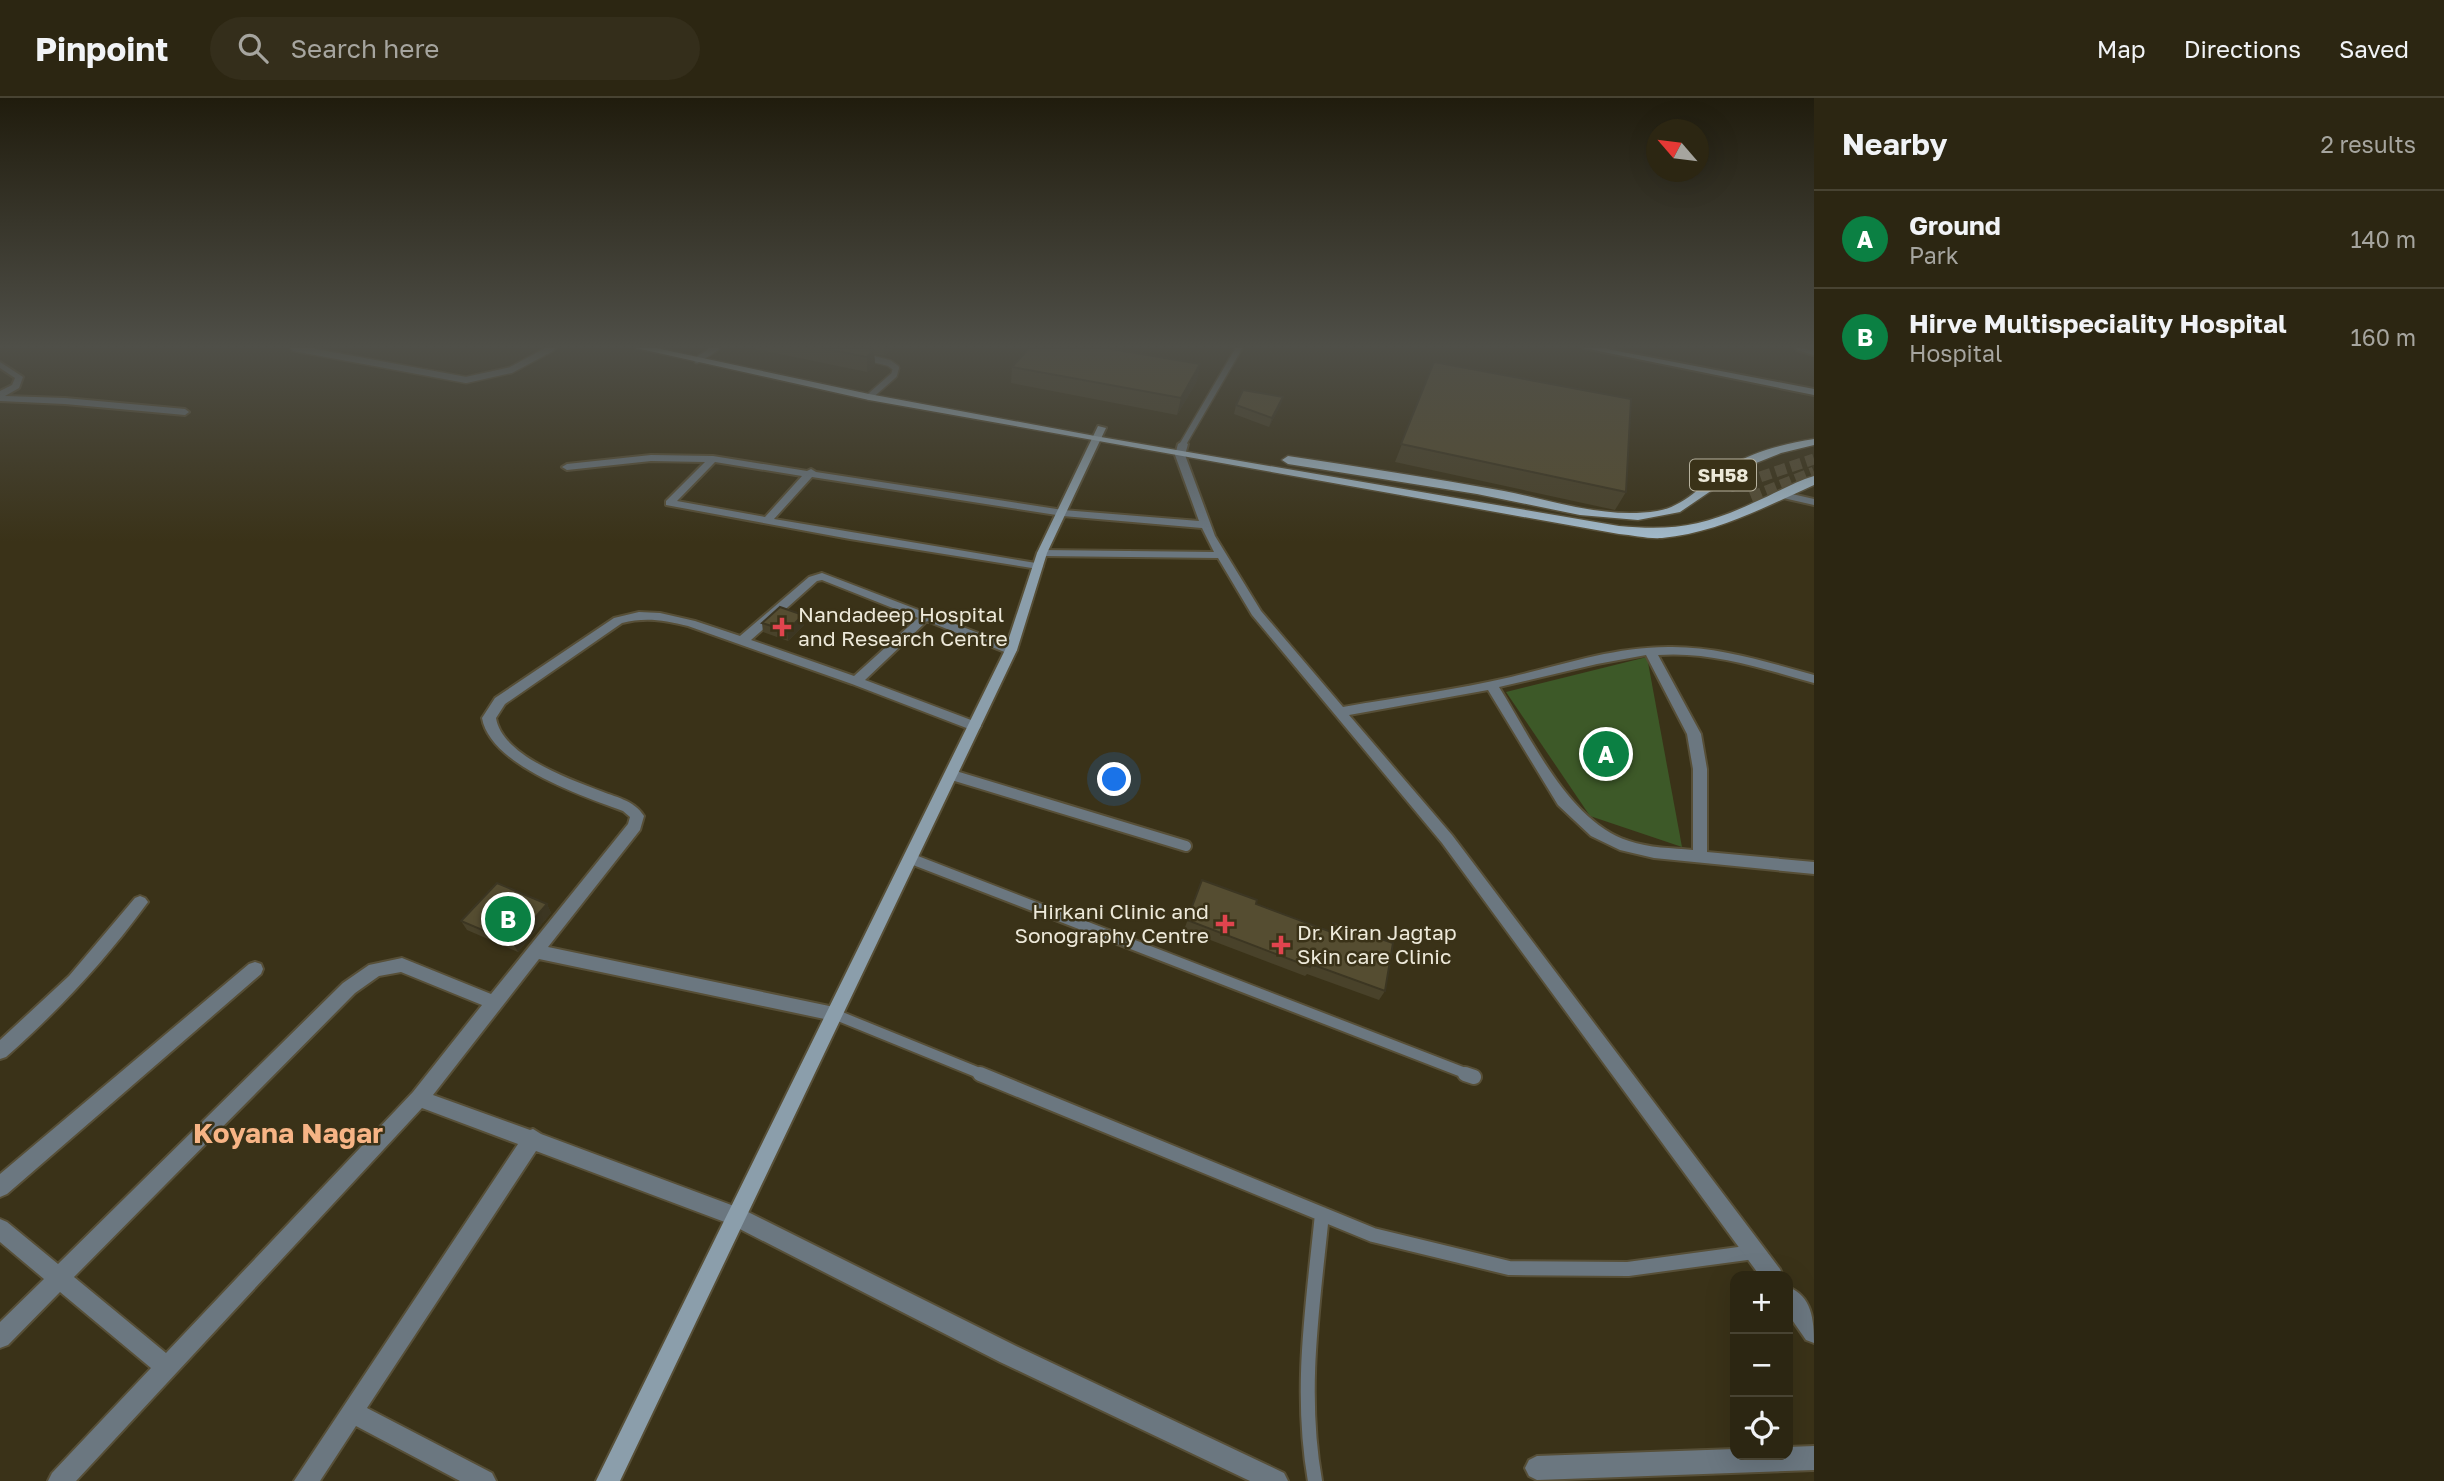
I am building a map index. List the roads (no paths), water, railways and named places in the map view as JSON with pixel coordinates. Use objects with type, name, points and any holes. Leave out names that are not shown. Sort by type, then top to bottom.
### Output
[{"type":"main road","name":"SH58","points":[[984,413],[1181,449],[1519,505],[1638,517],[1660,514],[1699,497],[1721,477],[1747,462],[1773,451],[1814,442]]},
{"type":"main road","points":[[607,1481],[1011,650],[1040,559],[1098,434]]},
{"type":"main road","name":"SH58","points":[[1519,505],[1619,530],[1660,534],[1702,527],[1814,480]]},
{"type":"main road","points":[[1699,497],[1730,487]]},
{"type":"main road","points":[[1702,527],[1751,497]]},
{"type":"street","points":[[1181,449],[1206,526],[1220,555],[1256,613],[1447,839],[1769,1271]]},
{"type":"street","points":[[567,467],[651,458],[713,459],[1063,513],[1206,526]]},
{"type":"street","points":[[713,459],[670,503],[767,521],[1040,559],[1220,555]]},
{"type":"street","points":[[767,521],[811,472]]},
{"type":"street","points":[[1783,495],[1814,502]]},
{"type":"street","points":[[743,641],[813,579],[822,576],[1011,650]]},
{"type":"street","points":[[60,1481],[419,1098],[635,826],[637,816],[628,807],[540,769],[513,753],[492,733],[489,718],[500,701],[618,620],[639,615],[660,616],[691,623],[743,641],[974,726]]},
{"type":"street","points":[[856,681],[925,617]]},
{"type":"street","points":[[1339,712],[1491,684],[1609,657],[1650,652],[1689,651],[1712,654],[1814,679]]},
{"type":"street","points":[[1650,652],[1694,734],[1700,769],[1700,856]]},
{"type":"street","points":[[1491,684],[1563,801],[1596,832],[1625,846],[1814,868]]},
{"type":"street","points":[[0,1051],[63,994],[106,948],[140,902]]},
{"type":"street","points":[[535,951],[834,1014]]},
{"type":"street","points":[[0,1337],[60,1280],[349,988],[375,970],[402,965],[496,1003]]},
{"type":"street","points":[[0,1188],[255,969]]},
{"type":"street","points":[[419,1098],[533,1138],[736,1216],[1008,1354],[1276,1481]]},
{"type":"street","points":[[306,1481],[533,1138]]},
{"type":"street","points":[[0,1229],[166,1367]]},
{"type":"street","points":[[1793,1304],[1814,1332]]},
{"type":"street","points":[[352,1412],[484,1481]]},
{"type":"street","points":[[1537,1468],[1814,1458]]},
{"type":"lane","points":[[1181,449],[1202,413]]},
{"type":"lane","points":[[952,775],[1186,846]]},
{"type":"lane","points":[[909,858],[1474,1077]]},
{"type":"lane","points":[[834,1014],[1373,1235],[1508,1268],[1628,1269],[1754,1252]]},
{"type":"lane","points":[[1315,1481],[1310,1458],[1306,1403],[1322,1214]]},
{"type":"tunnel","points":[[1730,487],[1814,459]]},
{"type":"tunnel","points":[[1751,497],[1814,472]]},
{"type":"place","name":"Nandadeep Hospital and Research Centre","points":[[782,627]]},
{"type":"place","name":"Ground","points":[[1606,754]]},
{"type":"place","name":"Hirve Multispeciality Hospital","points":[[508,919]]},
{"type":"place","name":"Hirkani Clinic and Sonography Centre","points":[[1225,924]]},
{"type":"place","name":"Dr. Kiran Jagtap Skin care Clinic","points":[[1281,945]]},
{"type":"district","name":"Koyana Nagar","points":[[288,1133]]}]
